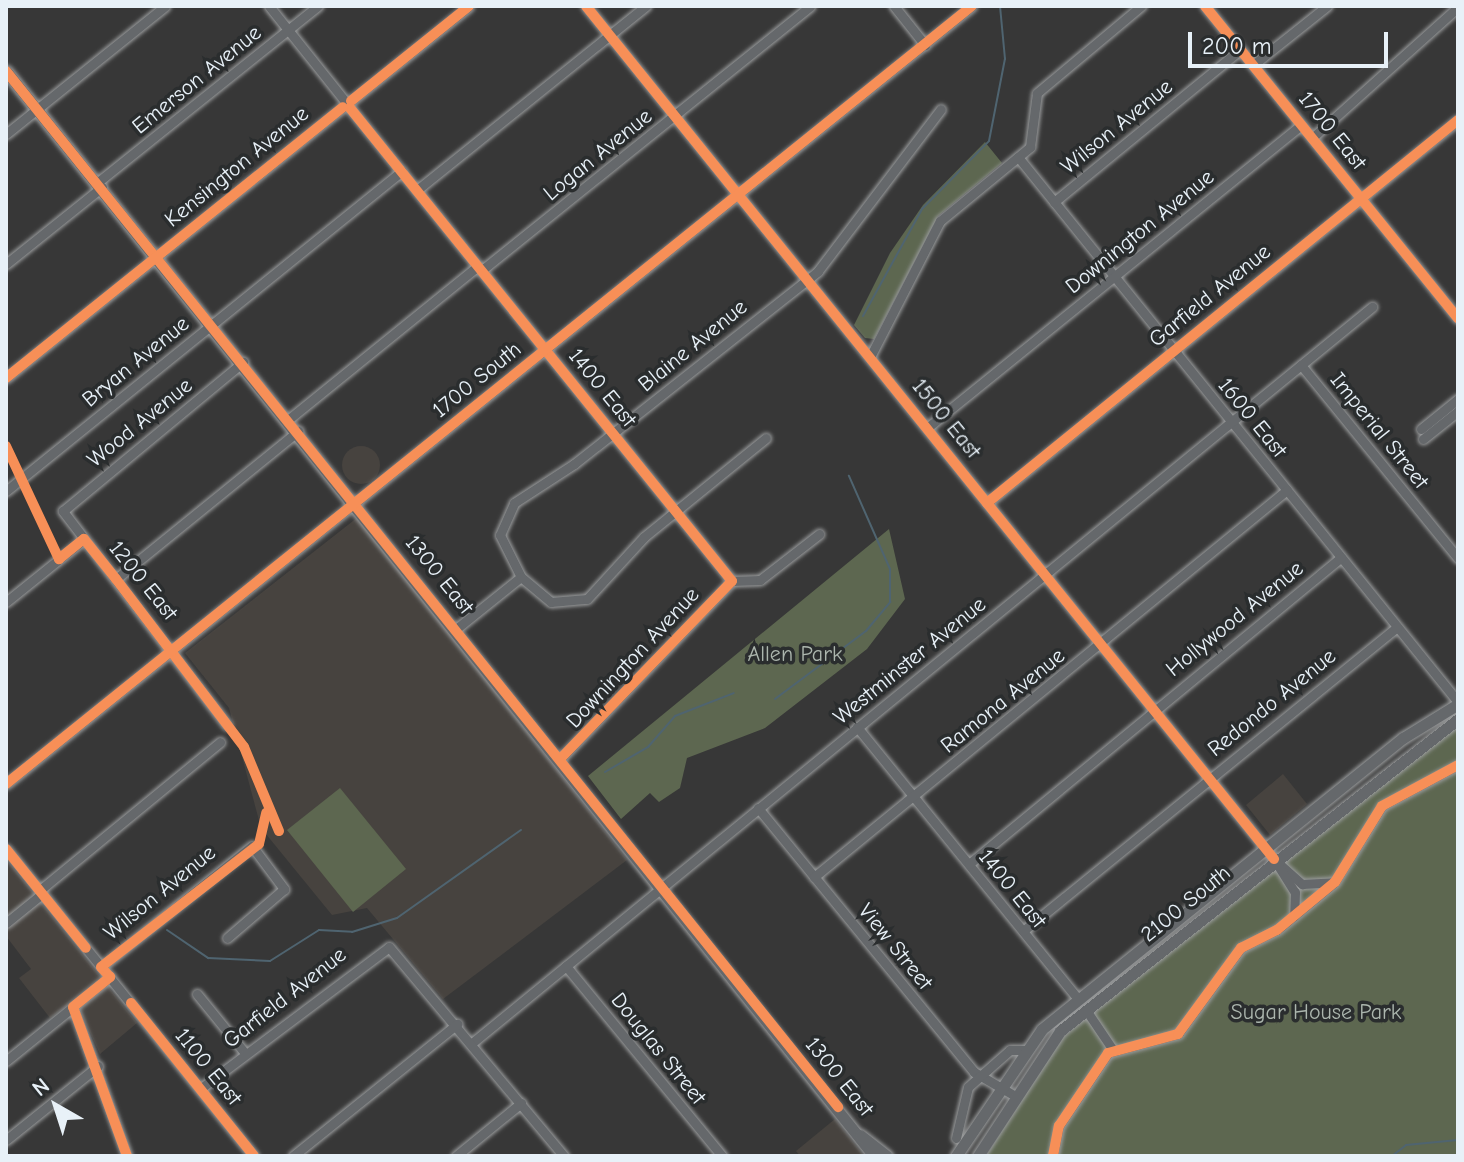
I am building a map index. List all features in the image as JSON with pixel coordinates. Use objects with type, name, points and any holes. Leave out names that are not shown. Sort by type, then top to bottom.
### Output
[{"type":"main road","name":"1300 East","points":[[6,71],[289,419],[560,759],[659,889],[874,1156]]},
{"type":"main road","name":"2100 South","points":[[956,1156],[1024,1050],[1078,999],[1413,730],[1458,703]]},
{"type":"main road","name":"2100 South","points":[[978,1156],[1044,1050],[1086,1010],[1274,859],[1458,719]]},
{"type":"main road","name":"1300 East","points":[[860,1135],[887,1156]]},
{"type":"street","points":[[6,134],[165,6]]},
{"type":"street","name":"1400 East","points":[[269,6],[732,581]]},
{"type":"street","name":"Emerson Avenue","points":[[6,264],[318,6]]},
{"type":"street","name":"Kensington Avenue","points":[[6,378],[469,6]]},
{"type":"street","name":"1500 East","points":[[586,6],[1266,848],[1295,892],[1294,916]]},
{"type":"street","points":[[417,190],[646,6]]},
{"type":"street","name":"Logan Avenue","points":[[289,419],[810,6]]},
{"type":"street","points":[[894,6],[925,45]]},
{"type":"street","name":"1700 South","points":[[6,784],[972,6]]},
{"type":"street","points":[[870,357],[940,221],[1018,157],[1035,138],[1034,101],[1044,85],[1141,6]]},
{"type":"street","name":"1700 East","points":[[1205,6],[1458,318]]},
{"type":"street","points":[[1253,65],[1327,6]]},
{"type":"street","points":[[1312,138],[1458,7]]},
{"type":"street","name":"Wilson Avenue","points":[[1054,202],[1240,50]]},
{"type":"street","name":"Blaine Avenue","points":[[521,577],[501,543],[504,515],[613,434],[807,279],[847,239],[941,109]]},
{"type":"street","name":"Garfield Avenue","points":[[987,503],[1458,120]]},
{"type":"street","name":"Downington Avenue","points":[[927,428],[1301,125]]},
{"type":"street","name":"1600 East","points":[[1018,157],[1458,703]]},
{"type":"street","name":"Bryan Avenue","points":[[6,491],[402,171]]},
{"type":"street","name":"Westminster Avenue","points":[[472,1043],[1372,307]]},
{"type":"street","name":"Wood Avenue","points":[[64,513],[243,362]]},
{"type":"street","name":"Imperial Street","points":[[1301,365],[1458,558]]},
{"type":"street","points":[[1458,399],[1422,434],[1458,411]]},
{"type":"street","points":[[116,579],[298,431]]},
{"type":"street","points":[[456,629],[521,577],[551,602],[580,602],[676,511],[766,438]]},
{"type":"street","name":"Ramona Avenue","points":[[814,877],[1287,490]]},
{"type":"street","name":"1200 East","points":[[64,513],[227,725]]},
{"type":"street","name":"Downington Avenue","points":[[560,759],[732,581],[760,580],[819,534]]},
{"type":"street","points":[[6,602],[84,539]]},
{"type":"street","points":[[1449,547],[1458,540]]},
{"type":"street","name":"Hollywood Avenue","points":[[969,864],[1341,557]]},
{"type":"street","name":"Redondo Avenue","points":[[1023,931],[1397,627]]},
{"type":"street","name":"1400 East","points":[[857,727],[1078,999]]},
{"type":"street","points":[[6,923],[220,742]]},
{"type":"street","points":[[1053,1156],[1059,1126],[1113,1050],[1178,1034],[1241,948],[1294,916],[1335,882],[1382,806],[1458,765]]},
{"type":"street","name":"View Street","points":[[758,808],[979,1076],[1015,1096]]},
{"type":"street","name":"Wilson Avenue","points":[[101,967],[244,850],[254,847],[284,889],[227,938]]},
{"type":"street","name":"1100 East","points":[[6,849],[254,1156]]},
{"type":"street","name":"1500 East","points":[[1274,859],[1302,884],[1335,882]]},
{"type":"street","name":"Garfield Avenue","points":[[200,1089],[372,953],[397,950],[457,1024]]},
{"type":"street","name":"Douglas Street","points":[[566,966],[722,1156]]},
{"type":"street","name":"Wilson Avenue","points":[[6,1061],[110,977]]},
{"type":"street","points":[[197,994],[245,1053]]},
{"type":"street","points":[[73,1007],[98,1066],[127,1156]]},
{"type":"street","points":[[1086,1010],[1113,1050]]},
{"type":"street","points":[[293,1156],[457,1024],[564,1156]]},
{"type":"street","name":"2100 South","points":[[956,1138],[961,1100],[979,1076],[1010,1050],[1024,1050]]},
{"type":"street","points":[[6,1140],[98,1066]]},
{"type":"street","points":[[456,1156],[521,1103]]},
{"type":"shaded area","points":[[361,446],[375,451],[380,465],[375,479],[361,484],[347,479],[342,465],[347,451]]},
{"type":"shaded area","points":[[358,517],[627,860],[443,999],[367,908],[332,915],[261,828],[229,708],[185,653]]},
{"type":"shaded area","points":[[1283,774],[1307,804],[1270,835],[1246,805]]},
{"type":"shaded area","points":[[6,859],[137,1023],[100,1054],[75,999],[50,1018],[19,978],[31,969],[6,936]]},
{"type":"shaded area","points":[[835,1119],[864,1156],[800,1156],[796,1151]]},
{"type":"green space","points":[[985,142],[1002,163],[938,216],[874,339],[865,338],[854,325],[890,253],[923,205]]},
{"type":"green space","name":"Allen Park","points":[[889,529],[905,599],[867,649],[765,728],[687,758],[680,788],[659,802],[650,793],[621,819],[588,776]]},
{"type":"green space","name":"Sugar House Park","points":[[1458,727],[1458,1156],[986,1156],[1061,1039],[1337,814]]},
{"type":"green space","points":[[340,788],[406,869],[353,912],[287,830]]},
{"type":"waterway","points":[[863,316],[922,209],[989,141],[1005,59],[1000,6]]},
{"type":"waterway","points":[[775,699],[866,631],[890,602],[890,569],[849,476]]},
{"type":"waterway","points":[[605,772],[648,747],[675,716],[734,693]]},
{"type":"waterway","points":[[167,930],[208,958],[270,961],[319,930],[352,932],[397,918],[521,830]]},
{"type":"waterway","points":[[1392,1156],[1406,1145],[1458,1140]]},
{"type":"cycle path","points":[[351,101],[469,6]]},
{"type":"cycle path","points":[[586,6],[1274,859]]},
{"type":"cycle path","points":[[6,784],[972,6]]},
{"type":"cycle path","points":[[1205,6],[1458,318]]},
{"type":"cycle path","points":[[6,71],[838,1107]]},
{"type":"cycle path","points":[[6,378],[343,107]]},
{"type":"cycle path","points":[[350,108],[732,581],[560,759]]},
{"type":"cycle path","points":[[987,503],[1458,120]]},
{"type":"cycle path","points":[[6,446],[59,559],[84,539],[244,747],[279,831]]},
{"type":"cycle path","points":[[1053,1156],[1059,1126],[1108,1053],[1178,1034],[1241,948],[1277,930],[1335,882],[1382,806],[1458,765]]},
{"type":"cycle path","points":[[127,1156],[73,1007],[110,977],[101,967],[259,844],[266,813]]},
{"type":"cycle path","points":[[6,849],[86,948]]},
{"type":"cycle path","points":[[131,1003],[254,1156]]}]
